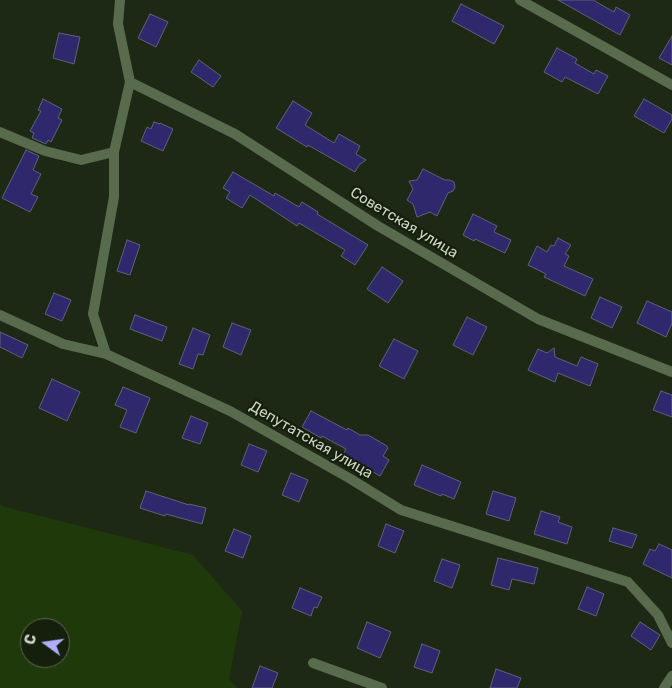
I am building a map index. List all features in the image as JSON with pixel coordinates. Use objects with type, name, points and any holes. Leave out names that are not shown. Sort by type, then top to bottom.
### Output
[{"type":"street","points":[[106,354],[93,314],[114,197],[114,152],[130,82],[118,24],[120,0]]},
{"type":"street","points":[[520,0],[672,85]]},
{"type":"street","name":"Советская улица","points":[[130,82],[235,134],[378,226],[538,319],[672,372]]},
{"type":"street","points":[[0,132],[45,151],[80,160],[114,152]]},
{"type":"street","name":"Депутатская улица","points":[[0,315],[63,344],[106,354],[230,411],[349,478],[401,510],[628,582],[658,615],[672,643]]},
{"type":"street","points":[[313,663],[382,688]]},
{"type":"street","points":[[664,688],[672,676]]},
{"type":"green space","points":[[0,504],[193,555],[242,611],[229,679],[237,688],[0,688]]},
{"type":"building","points":[[558,0],[593,0],[614,12],[616,7],[630,15],[620,35]]},
{"type":"building","points":[[461,4],[504,26],[494,44],[452,21]]},
{"type":"building","points":[[150,14],[168,22],[156,47],[138,38]]},
{"type":"building","points":[[59,33],[80,37],[74,64],[53,58]]},
{"type":"building","points":[[672,36],[672,65],[659,58]]},
{"type":"building","points":[[557,48],[577,59],[575,63],[594,74],[596,70],[608,76],[598,94],[565,77],[562,82],[544,72]]},
{"type":"building","points":[[199,60],[221,76],[213,87],[191,72]]},
{"type":"building","points":[[43,99],[62,109],[58,118],[62,120],[51,142],[48,140],[46,144],[32,138],[34,133],[30,131],[41,111],[38,110]]},
{"type":"building","points":[[644,99],[672,115],[672,119],[664,133],[634,116]]},
{"type":"building","points":[[293,101],[312,113],[305,125],[334,143],[339,134],[360,146],[356,154],[366,160],[359,165],[355,172],[308,145],[307,147],[276,128]]},
{"type":"building","points":[[154,122],[173,129],[163,151],[141,141],[147,127],[151,129]]},
{"type":"building","points":[[26,150],[39,156],[33,170],[41,174],[31,194],[38,197],[30,212],[2,198]]},
{"type":"building","points":[[423,169],[445,180],[454,182],[455,187],[453,191],[448,193],[437,216],[430,212],[417,217],[413,204],[407,200],[413,189],[409,181],[417,180]]},
{"type":"building","points":[[233,172],[274,196],[275,193],[299,207],[302,202],[318,212],[317,214],[368,245],[355,265],[341,256],[345,250],[299,223],[297,226],[250,195],[242,208],[226,198],[230,192],[223,188]]},
{"type":"building","points":[[473,214],[497,226],[494,232],[511,240],[505,253],[463,235]]},
{"type":"building","points":[[558,238],[571,245],[565,254],[569,256],[564,266],[593,279],[585,296],[544,277],[546,274],[528,265],[537,246],[547,252],[551,245],[554,246]]},
{"type":"building","points":[[127,240],[140,245],[130,275],[117,271]]},
{"type":"building","points":[[382,267],[403,281],[388,303],[367,289]]},
{"type":"building","points":[[54,293],[71,300],[62,321],[45,314]]},
{"type":"building","points":[[600,297],[622,307],[612,328],[591,318]]},
{"type":"building","points":[[647,301],[672,312],[672,323],[666,337],[637,323]]},
{"type":"building","points":[[135,315],[167,327],[162,341],[130,329]]},
{"type":"building","points":[[467,317],[487,327],[473,355],[453,345]]},
{"type":"building","points":[[232,323],[251,330],[241,355],[223,347]]},
{"type":"building","points":[[193,328],[210,335],[203,355],[198,354],[193,369],[179,364]]},
{"type":"building","points":[[0,332],[28,345],[22,358],[0,347]]},
{"type":"building","points":[[394,339],[418,351],[404,379],[379,366]]},
{"type":"building","points":[[554,348],[555,357],[577,366],[581,357],[598,364],[590,386],[558,373],[555,382],[528,370],[538,349],[547,353]]},
{"type":"building","points":[[52,379],[80,392],[67,421],[39,408]]},
{"type":"building","points":[[123,387],[150,398],[136,433],[120,427],[127,410],[115,405]]},
{"type":"building","points":[[661,391],[672,395],[672,417],[653,410]]},
{"type":"building","points":[[311,411],[347,430],[348,428],[360,435],[368,435],[387,446],[388,448],[383,456],[389,460],[380,476],[343,454],[346,449],[302,427]]},
{"type":"building","points":[[191,416],[208,423],[200,444],[182,438]]},
{"type":"building","points":[[249,444],[267,451],[258,472],[241,465]]},
{"type":"building","points":[[422,465],[461,482],[454,499],[414,485]]},
{"type":"building","points":[[291,473],[308,480],[299,502],[282,495]]},
{"type":"building","points":[[146,491],[189,505],[206,508],[202,524],[140,508]]},
{"type":"building","points":[[493,491],[516,498],[509,521],[486,514]]},
{"type":"building","points":[[541,511],[560,517],[558,522],[572,527],[567,544],[534,534]]},
{"type":"building","points":[[386,524],[404,531],[395,553],[378,546]]},
{"type":"building","points":[[613,528],[637,535],[632,548],[609,541]]},
{"type":"building","points":[[234,529],[251,536],[243,558],[225,551]]},
{"type":"building","points":[[659,544],[672,550],[672,578],[643,564],[650,549],[655,551]]},
{"type":"building","points":[[498,558],[538,568],[534,584],[512,579],[509,590],[491,585]]},
{"type":"building","points":[[442,559],[460,565],[452,588],[434,581]]},
{"type":"building","points":[[587,587],[604,594],[596,616],[578,609]]},
{"type":"building","points":[[300,588],[322,597],[317,608],[314,607],[311,616],[292,608]]},
{"type":"building","points":[[367,622],[391,632],[380,658],[357,648]]},
{"type":"building","points":[[640,622],[660,635],[651,650],[631,636]]},
{"type":"building","points":[[422,644],[440,651],[432,673],[414,667]]},
{"type":"building","points":[[260,666],[278,673],[272,688],[252,688]]},
{"type":"building","points":[[496,669],[521,678],[517,688],[490,688]]}]
